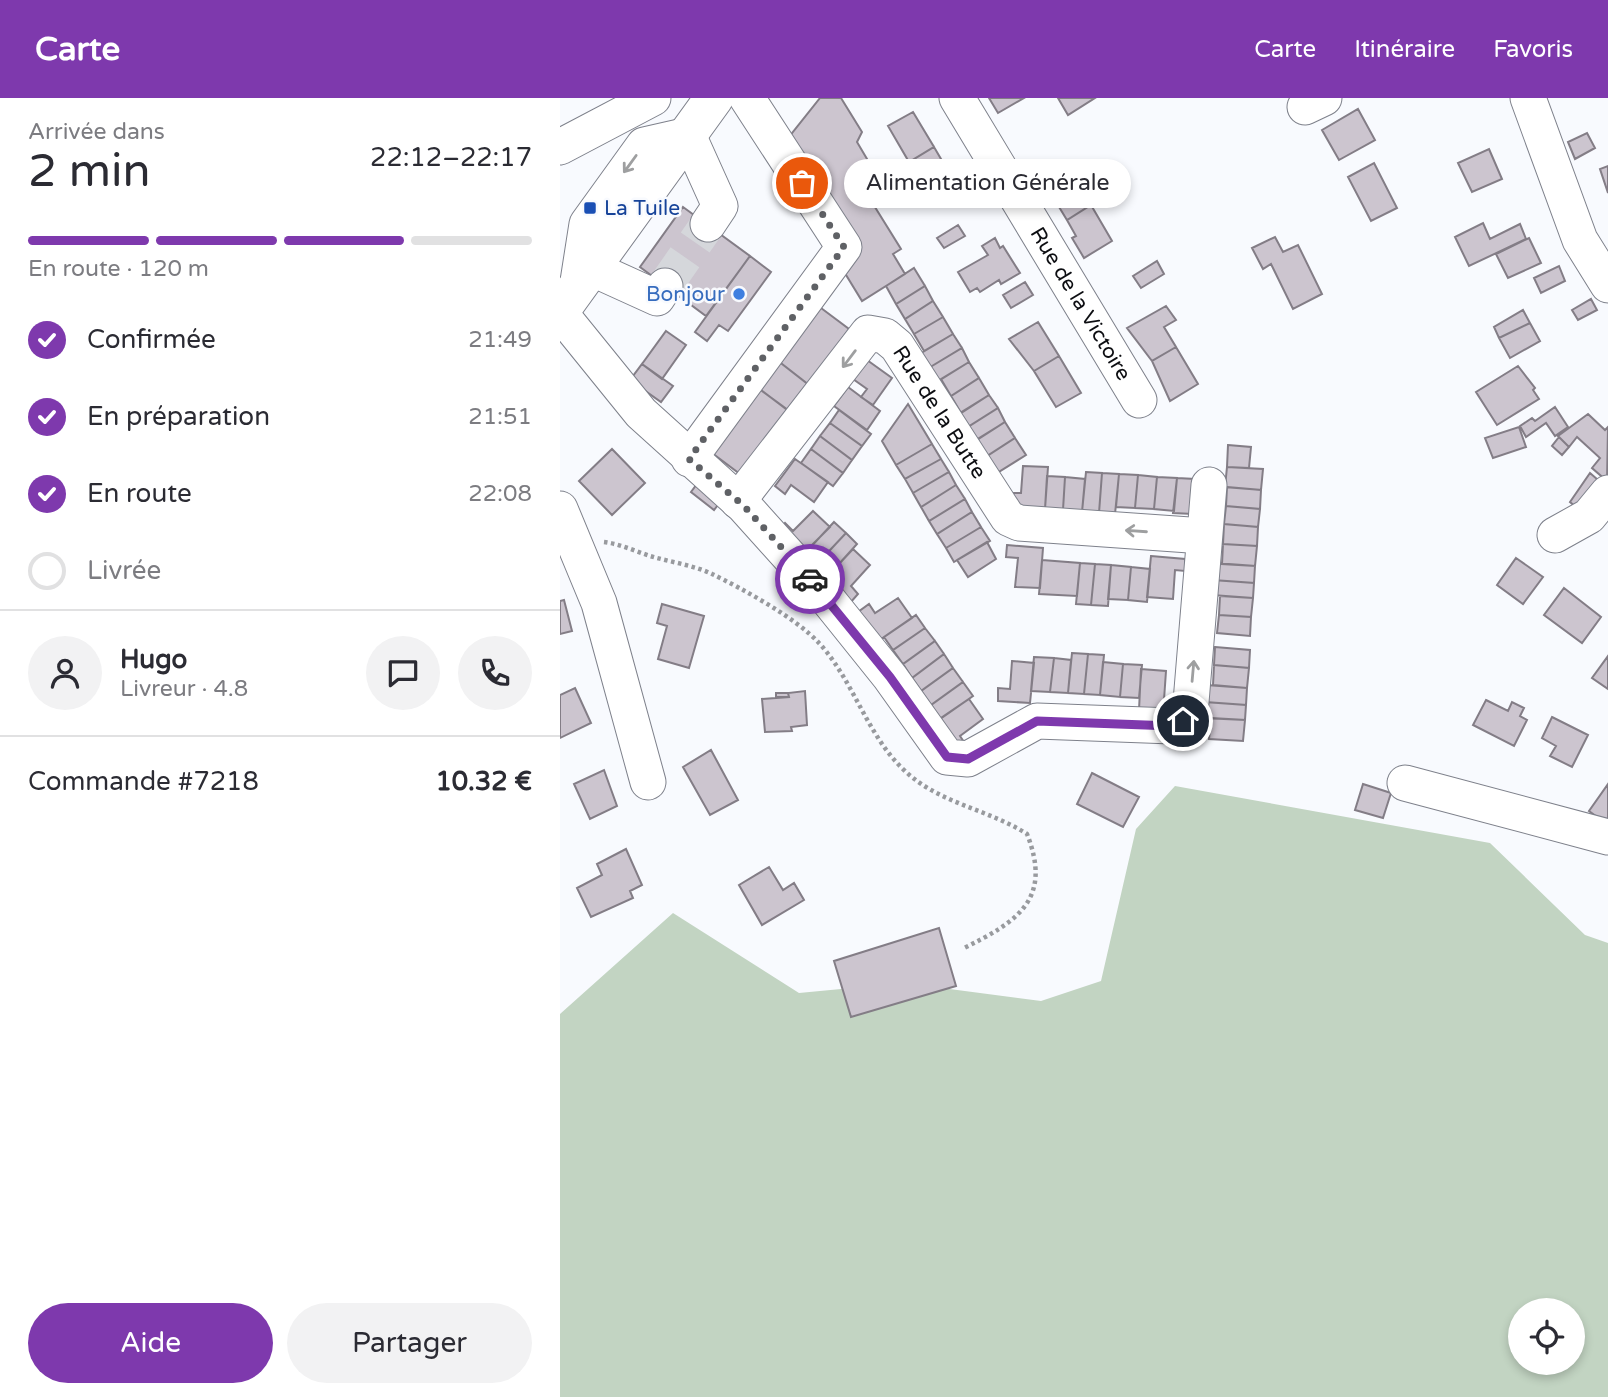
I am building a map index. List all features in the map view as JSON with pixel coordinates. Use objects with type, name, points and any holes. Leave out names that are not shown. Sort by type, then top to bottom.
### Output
[{"type":"main road","points":[[570,289],[714,98]]},
{"type":"street","points":[[560,146],[653,98]]},
{"type":"street","points":[[689,459],[844,247],[747,98]]},
{"type":"street","name":"Rue de la Victoire","points":[[957,98],[1139,400]]},
{"type":"street","points":[[1528,98],[1594,235],[1608,285]]},
{"type":"street","points":[[688,135],[720,206],[708,224]]},
{"type":"street","points":[[570,289],[657,298],[665,286]]},
{"type":"street","points":[[570,289],[641,413],[738,501],[833,606],[890,677],[934,743],[947,757],[960,761],[1037,721],[1172,726],[1190,714],[1209,485]]},
{"type":"street","name":"Rue de la Butte","points":[[738,501],[868,333],[884,336],[897,346],[1008,518],[1019,523],[1204,536]]},
{"type":"street","points":[[1555,535],[1589,516],[1608,493]]},
{"type":"street","points":[[566,523],[599,603],[648,782]]},
{"type":"street","points":[[1405,783],[1608,837]]},
{"type":"path","points":[[566,523],[610,542],[710,573],[787,619],[818,643],[853,691],[889,754],[905,771],[924,787],[957,805],[985,813],[1027,834],[1035,854],[1038,876],[1031,901],[1017,916],[988,937],[962,949]]},
{"type":"green space","points":[[1175,786],[1490,843],[1585,935],[1608,943],[1608,1397],[560,1397],[560,1014],[673,913],[799,993],[904,983],[1041,1001],[1101,981],[1136,829]]},
{"type":"building","points":[[820,98],[841,98],[862,132],[857,142],[880,181],[865,191],[901,249],[893,254],[905,274],[862,301],[843,270],[789,137]]},
{"type":"building","points":[[989,98],[1024,98],[998,113]]},
{"type":"building","points":[[1058,98],[1095,98],[1068,115]]},
{"type":"building","points":[[1358,109],[1375,140],[1339,160],[1322,130]]},
{"type":"building","points":[[913,112],[934,147],[909,162],[888,126]]},
{"type":"building","points":[[1587,133],[1595,148],[1575,159],[1568,142]]},
{"type":"building","points":[[934,147],[955,183],[931,197],[909,162]]},
{"type":"building","points":[[1489,149],[1502,179],[1472,192],[1458,163]]},
{"type":"building","points":[[1374,163],[1397,208],[1371,221],[1348,177]]},
{"type":"building","points":[[1608,166],[1608,193],[1600,169]]},
{"type":"building","points":[[1069,168],[1091,205],[1067,220],[1056,202],[1052,204],[1040,186]]},
{"type":"building","points":[[1091,205],[1112,241],[1084,258],[1072,238],[1076,236],[1067,220]]},
{"type":"building","points":[[683,207],[750,256],[706,316],[640,267]]},
{"type":"building","points":[[1483,223],[1490,239],[1520,224],[1526,239],[1469,266],[1455,237]]},
{"type":"building","points":[[958,225],[965,236],[944,248],[937,238]]},
{"type":"building","points":[[1275,237],[1283,252],[1298,245],[1322,294],[1293,309],[1271,264],[1263,269],[1252,248]]},
{"type":"building","points":[[995,238],[1020,273],[1001,284],[999,280],[980,292],[977,288],[970,292],[958,272],[988,255],[982,246]]},
{"type":"building","points":[[1529,238],[1541,263],[1508,278],[1496,254]]},
{"type":"building","name":"Bonjour","points":[[750,256],[771,272],[728,331],[719,325],[707,341],[695,332]]},
{"type":"building","points":[[1157,261],[1164,274],[1141,288],[1133,276]]},
{"type":"building","points":[[1559,266],[1565,281],[1541,293],[1534,278]]},
{"type":"building","points":[[914,268],[925,286],[896,304],[886,286]]},
{"type":"building","points":[[1025,282],[1033,295],[1011,308],[1003,295]]},
{"type":"building","points":[[925,286],[933,301],[905,319],[896,304]]},
{"type":"building","points":[[1591,299],[1597,310],[1578,320],[1572,310]]},
{"type":"building","points":[[933,301],[943,317],[914,334],[905,319]]},
{"type":"building","points":[[817,305],[849,329],[809,385],[777,360]]},
{"type":"building","points":[[1166,306],[1176,320],[1164,327],[1176,347],[1152,361],[1127,328]]},
{"type":"building","points":[[1523,310],[1530,323],[1499,338],[1494,327]]},
{"type":"building","points":[[943,317],[953,334],[924,351],[914,334]]},
{"type":"building","points":[[1038,322],[1059,356],[1034,371],[1009,339]]},
{"type":"building","points":[[1530,323],[1540,341],[1510,358],[1499,338]]},
{"type":"building","points":[[666,331],[686,345],[662,379],[642,364]]},
{"type":"building","points":[[953,334],[962,348],[927,369],[918,355]]},
{"type":"building","points":[[1176,347],[1198,384],[1170,401],[1152,361]]},
{"type":"building","points":[[962,348],[969,362],[935,383],[927,369]]},
{"type":"building","points":[[1059,356],[1081,393],[1056,407],[1034,371]]},
{"type":"building","points":[[777,360],[809,385],[790,412],[757,387]]},
{"type":"building","points":[[867,360],[892,378],[873,405],[861,397],[867,389],[853,379]]},
{"type":"building","points":[[969,362],[979,378],[951,396],[941,379]]},
{"type":"building","points":[[642,364],[673,386],[661,402],[630,380]]},
{"type":"building","points":[[1518,366],[1535,388],[1533,390],[1539,399],[1497,425],[1476,392]]},
{"type":"building","points":[[979,378],[989,395],[961,413],[951,396]]},
{"type":"building","points":[[848,387],[880,411],[867,430],[834,406]]},
{"type":"building","points":[[758,388],[792,413],[744,477],[712,453]]},
{"type":"building","points":[[989,395],[998,408],[963,430],[955,416]]},
{"type":"building","points":[[908,404],[932,444],[896,465],[882,441]]},
{"type":"building","points":[[1555,407],[1568,427],[1555,436],[1546,423],[1526,437],[1520,426],[1532,418],[1535,421]]},
{"type":"building","points":[[998,408],[1005,422],[971,443],[963,430]]},
{"type":"building","points":[[839,410],[871,434],[862,446],[830,423]]},
{"type":"building","points":[[1588,414],[1605,430],[1608,427],[1607,481],[1592,468],[1600,458],[1577,437],[1569,447],[1558,436]]},
{"type":"building","points":[[1005,422],[1015,438],[987,456],[977,440]]},
{"type":"building","points":[[830,423],[862,446],[852,460],[820,436]]},
{"type":"building","points":[[1519,427],[1526,447],[1493,458],[1485,438]]},
{"type":"building","points":[[820,436],[852,460],[843,473],[811,449]]},
{"type":"building","points":[[1559,437],[1569,447],[1562,455],[1552,446]]},
{"type":"building","points":[[1015,438],[1026,455],[997,473],[987,456]]},
{"type":"building","points":[[932,444],[941,459],[905,479],[896,465]]},
{"type":"building","points":[[1228,445],[1251,447],[1249,468],[1227,467]]},
{"type":"building","points":[[612,449],[645,483],[612,515],[579,481]]},
{"type":"building","points":[[811,449],[843,473],[833,486],[801,463]]},
{"type":"building","points":[[795,459],[828,482],[814,502],[791,485],[785,494],[775,486]]},
{"type":"building","points":[[941,459],[949,472],[913,493],[905,479]]},
{"type":"building","points":[[1023,466],[1048,467],[1045,509],[1009,506],[1011,493],[1021,493]]},
{"type":"building","points":[[1227,467],[1263,469],[1261,490],[1225,487]]},
{"type":"building","points":[[949,472],[956,485],[921,507],[913,493]]},
{"type":"building","points":[[1086,472],[1102,473],[1099,513],[1082,512]]},
{"type":"building","points":[[1102,473],[1119,474],[1115,514],[1099,513]]},
{"type":"building","points":[[1590,473],[1605,486],[1583,513],[1570,502]]},
{"type":"building","points":[[1119,474],[1138,475],[1135,508],[1116,507]]},
{"type":"building","points":[[1138,475],[1157,477],[1154,509],[1135,508]]},
{"type":"building","points":[[1047,476],[1065,477],[1063,510],[1045,509]]},
{"type":"building","points":[[1065,477],[1085,479],[1082,512],[1063,510]]},
{"type":"building","points":[[1157,477],[1177,478],[1174,511],[1154,509]]},
{"type":"building","points":[[1177,478],[1195,479],[1193,514],[1173,513]]},
{"type":"building","points":[[697,484],[721,501],[714,510],[691,492]]},
{"type":"building","points":[[956,485],[965,499],[929,521],[921,507]]},
{"type":"building","points":[[1227,487],[1261,490],[1260,509],[1226,506]]},
{"type":"building","points":[[965,499],[972,512],[937,534],[929,521]]},
{"type":"building","points":[[1226,506],[1260,509],[1258,527],[1224,524]]},
{"type":"building","points":[[813,511],[830,527],[801,556],[776,532],[785,523],[793,531]]},
{"type":"building","points":[[972,512],[981,527],[946,548],[937,534]]},
{"type":"building","points":[[834,522],[846,533],[817,564],[806,552]]},
{"type":"building","points":[[1224,524],[1258,527],[1257,546],[1223,544]]},
{"type":"building","points":[[981,527],[990,541],[954,562],[946,548]]},
{"type":"building","points":[[846,533],[857,544],[829,575],[817,564]]},
{"type":"building","points":[[987,542],[996,559],[968,577],[957,560]]},
{"type":"building","points":[[1223,544],[1257,546],[1255,566],[1222,564]]},
{"type":"building","points":[[1007,545],[1043,548],[1040,588],[1015,587],[1018,558],[1006,557]]},
{"type":"building","points":[[853,549],[870,565],[851,586],[858,594],[850,603],[825,579]]},
{"type":"building","points":[[1151,556],[1185,559],[1185,571],[1175,570],[1173,599],[1147,597]]},
{"type":"building","points":[[1516,558],[1543,577],[1523,604],[1497,585]]},
{"type":"building","points":[[1042,560],[1080,563],[1077,596],[1039,594]]},
{"type":"building","points":[[1080,563],[1095,564],[1091,605],[1076,604]]},
{"type":"building","points":[[1215,563],[1255,566],[1254,583],[1213,580]]},
{"type":"building","points":[[1095,564],[1111,565],[1108,606],[1091,605]]},
{"type":"building","points":[[1111,565],[1131,567],[1128,600],[1108,599]]},
{"type":"building","points":[[1131,567],[1150,569],[1147,602],[1128,600]]},
{"type":"building","points":[[1213,580],[1254,583],[1253,598],[1212,595]]},
{"type":"building","points":[[1564,588],[1601,617],[1582,643],[1544,615]]},
{"type":"building","points":[[1220,596],[1253,598],[1251,617],[1219,615]]},
{"type":"building","points":[[898,598],[912,618],[878,641],[858,612],[869,604],[875,613]]},
{"type":"building","points":[[564,600],[572,631],[560,634],[560,601]]},
{"type":"building","points":[[662,604],[704,616],[689,668],[658,659],[667,626],[657,623]]},
{"type":"building","points":[[916,615],[925,628],[893,650],[884,637]]},
{"type":"building","points":[[1219,615],[1251,617],[1250,636],[1217,633]]},
{"type":"building","points":[[925,628],[935,641],[903,664],[893,650]]},
{"type":"building","points":[[935,641],[944,654],[912,678],[903,664]]},
{"type":"building","points":[[1215,647],[1250,650],[1249,668],[1214,665]]},
{"type":"building","points":[[1072,653],[1088,654],[1084,694],[1068,693]]},
{"type":"building","points":[[944,654],[953,668],[921,691],[912,678]]},
{"type":"building","points":[[1088,654],[1104,655],[1100,695],[1084,694]]},
{"type":"building","points":[[1608,656],[1608,689],[1592,678]]},
{"type":"building","points":[[1034,657],[1054,658],[1050,692],[1031,691]]},
{"type":"building","points":[[1054,658],[1071,660],[1068,693],[1050,692]]},
{"type":"building","points":[[1012,661],[1034,663],[1030,703],[998,701],[998,688],[1010,689]]},
{"type":"building","points":[[1103,662],[1123,664],[1120,697],[1100,695]]},
{"type":"building","points":[[1123,664],[1142,665],[1139,698],[1120,697]]},
{"type":"building","points":[[1214,665],[1249,668],[1247,688],[1213,685]]},
{"type":"building","points":[[953,668],[963,682],[931,705],[921,691]]},
{"type":"building","points":[[1141,669],[1166,671],[1164,700],[1175,700],[1174,712],[1139,710]]},
{"type":"building","points":[[963,682],[973,696],[940,719],[931,705]]},
{"type":"building","points":[[1206,685],[1247,688],[1246,705],[1205,702]]},
{"type":"building","points":[[575,688],[591,723],[560,738],[560,695]]},
{"type":"building","points":[[805,691],[807,725],[791,727],[792,731],[765,732],[762,699],[789,697],[788,693]]},
{"type":"building","points":[[776,693],[788,693],[789,697],[776,697]]},
{"type":"building","points":[[969,699],[983,719],[960,736],[966,745],[955,753],[935,722]]},
{"type":"building","points":[[1486,700],[1508,711],[1512,702],[1524,708],[1520,716],[1527,720],[1514,746],[1473,725]]},
{"type":"building","points":[[1205,702],[1246,705],[1245,720],[1203,718]]},
{"type":"building","points":[[1552,717],[1588,735],[1572,767],[1550,756],[1556,746],[1542,738]]},
{"type":"building","points":[[1211,718],[1245,720],[1243,741],[1209,739]]},
{"type":"building","points":[[711,750],[738,800],[710,815],[683,767]]},
{"type":"building","points":[[604,770],[617,806],[590,819],[574,784]]},
{"type":"building","points":[[1092,773],[1139,797],[1123,827],[1077,804]]},
{"type":"building","points":[[1363,784],[1391,793],[1383,818],[1355,810]]},
{"type":"building","points":[[1608,784],[1608,825],[1589,811]]},
{"type":"building","points":[[626,849],[642,885],[630,891],[633,898],[591,917],[577,888],[602,875],[597,864]]},
{"type":"building","points":[[769,867],[783,890],[794,883],[804,900],[762,925],[739,885]]},
{"type":"building","points":[[939,928],[956,986],[851,1017],[834,961]]},
{"type":"tunnel","points":[[665,286],[708,224]]},
{"type":"way so far","points":[[802,183],[844,247],[689,459],[744,506],[810,579]]},
{"type":"place","name":"Alimentation Générale","points":[[802,183]]},
{"type":"place","name":"La Tuile","points":[[590,208]]},
{"type":"place","name":"Bonjour","points":[[739,294]]},
{"type":"route","points":[[810,579],[890,677],[934,743],[947,757],[960,761],[968,759],[1037,721],[1172,726],[1183,721]]}]
